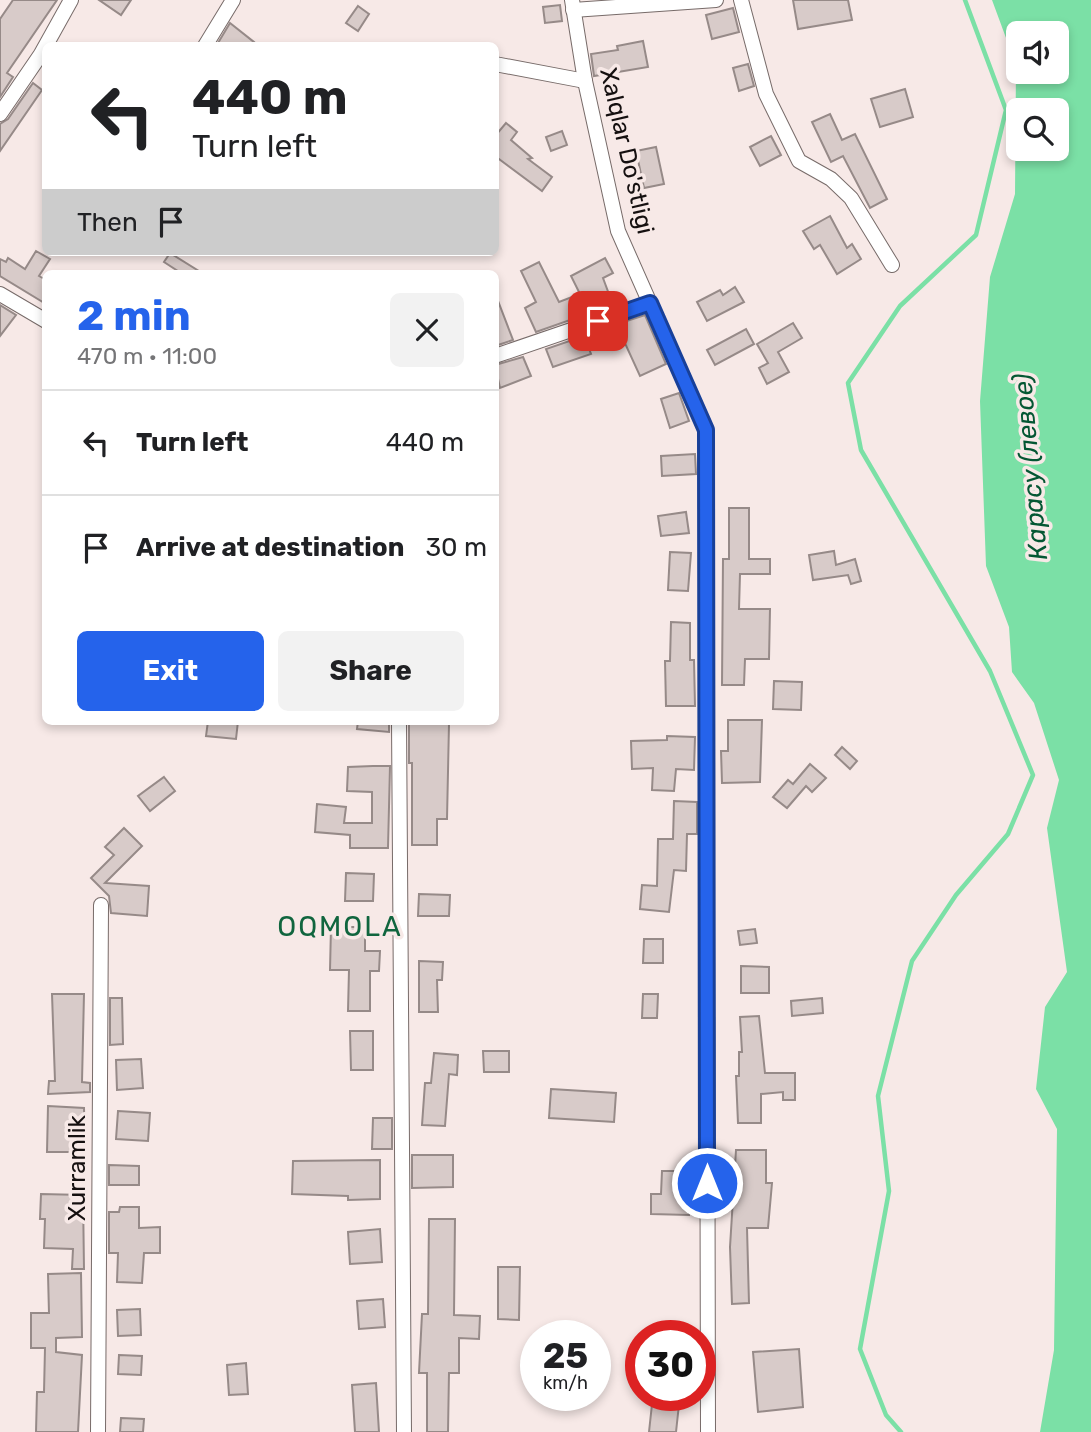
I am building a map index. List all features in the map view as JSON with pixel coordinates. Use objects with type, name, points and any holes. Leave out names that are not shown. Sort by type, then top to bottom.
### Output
[{"type":"street","points":[[48,42],[71,0]]},
{"type":"street","points":[[207,42],[233,0]]},
{"type":"street","points":[[573,5],[716,0]]},
{"type":"street","points":[[741,0],[766,94],[799,161],[831,178],[851,198],[892,265]]},
{"type":"street","name":"Xalqlar Do'stligi","points":[[573,5],[585,81],[618,230],[706,430],[708,1432]]},
{"type":"street","points":[[0,114],[42,52]]},
{"type":"street","points":[[499,65],[585,81]]},
{"type":"street","points":[[0,294],[42,319]]},
{"type":"street","points":[[499,355],[650,303]]},
{"type":"street","points":[[399,725],[404,1432]]},
{"type":"street","name":"Xurramlik","points":[[98,1432],[101,905]]},
{"type":"water","name":"Карасу (левое)","points":[[992,0],[1091,0],[1091,1432],[1040,1432],[1054,1350],[1057,1129],[1036,1089],[1045,1007],[1067,972],[1047,828],[1059,780],[1034,703],[1012,672],[1009,627],[986,566],[980,401],[990,277],[1015,194],[1015,161],[1069,161],[1069,98],[1016,98],[1016,84],[1069,84],[1069,21],[1006,21],[1006,38]]},
{"type":"building","points":[[13,0],[57,0],[7,73],[13,77],[0,97],[0,19]]},
{"type":"building","points":[[99,0],[131,0],[121,15]]},
{"type":"building","points":[[793,0],[848,0],[852,20],[798,29]]},
{"type":"building","points":[[560,5],[562,21],[545,23],[543,7]]},
{"type":"building","points":[[358,6],[369,14],[358,31],[346,23]]},
{"type":"building","points":[[733,8],[739,32],[712,39],[706,15]]},
{"type":"building","points":[[230,23],[254,42],[219,42]]},
{"type":"building","points":[[643,41],[648,67],[594,76],[591,54],[618,50],[617,46]]},
{"type":"building","points":[[748,64],[754,86],[739,91],[733,68]]},
{"type":"building","points":[[33,83],[42,90],[0,151],[0,124],[8,119]]},
{"type":"building","points":[[905,89],[913,117],[880,127],[871,99]]},
{"type":"building","points":[[830,114],[842,140],[855,134],[887,199],[870,208],[843,156],[831,162],[812,122]]},
{"type":"building","points":[[506,123],[517,132],[511,140],[532,158],[528,159],[552,177],[542,191],[499,159],[499,131]]},
{"type":"building","points":[[562,131],[567,145],[551,151],[546,137]]},
{"type":"building","points":[[771,136],[781,155],[760,166],[750,147]]},
{"type":"building","points":[[656,147],[664,184],[644,188],[636,151]]},
{"type":"building","points":[[830,216],[847,248],[852,244],[861,259],[837,274],[820,245],[814,249],[803,231]]},
{"type":"building","points":[[36,251],[50,259],[39,276],[42,278],[42,302],[0,276],[0,259],[6,262],[8,258],[25,269]]},
{"type":"building","points":[[168,256],[175,256],[197,270],[176,270],[164,262]]},
{"type":"building","points":[[605,258],[613,273],[603,278],[613,305],[536,332],[525,308],[536,302],[521,271],[539,262],[559,302],[580,294],[571,276]]},
{"type":"building","points":[[735,287],[744,302],[707,321],[697,302],[720,290],[723,295]]},
{"type":"building","points":[[499,303],[513,340],[499,345]]},
{"type":"building","points":[[0,305],[16,315],[0,336]]},
{"type":"building","points":[[645,315],[666,364],[640,376],[624,341],[612,346],[605,328]]},
{"type":"building","points":[[793,323],[802,338],[778,352],[789,372],[767,384],[759,368],[768,363],[757,344]]},
{"type":"building","points":[[746,329],[754,344],[715,365],[707,350]]},
{"type":"building","points":[[584,336],[591,354],[553,367],[546,349]]},
{"type":"building","points":[[523,357],[531,376],[500,388],[499,364]]},
{"type":"building","points":[[679,393],[689,421],[670,428],[661,399]]},
{"type":"building","points":[[695,454],[696,474],[662,476],[661,456]]},
{"type":"building","points":[[729,508],[749,508],[749,559],[770,559],[770,574],[740,574],[739,609],[770,609],[769,659],[745,659],[744,685],[722,685],[723,559],[729,559]]},
{"type":"building","points":[[686,512],[689,533],[661,536],[658,516]]},
{"type":"building","points":[[834,551],[836,565],[855,559],[861,581],[851,584],[848,575],[813,580],[809,555]]},
{"type":"building","points":[[670,552],[691,553],[688,591],[668,590]]},
{"type":"building","points":[[671,622],[690,623],[690,660],[694,660],[695,706],[666,706],[665,661],[670,661]]},
{"type":"building","points":[[774,681],[802,682],[801,710],[773,709]]},
{"type":"building","points":[[728,720],[762,720],[760,782],[722,783],[721,751],[728,751]]},
{"type":"building","points":[[207,725],[238,725],[236,739],[206,736]]},
{"type":"building","points":[[358,725],[389,725],[389,732],[357,729]]},
{"type":"building","points":[[409,725],[449,725],[447,819],[437,819],[437,845],[412,845],[412,763],[409,763]]},
{"type":"building","points":[[667,736],[695,737],[694,770],[676,769],[674,791],[652,790],[653,768],[632,769],[631,741],[667,740]]},
{"type":"building","points":[[842,747],[857,761],[850,769],[835,755]]},
{"type":"building","points":[[810,764],[826,778],[812,792],[806,786],[787,808],[773,797],[788,780],[793,784]]},
{"type":"building","points":[[390,766],[388,848],[350,848],[350,835],[315,832],[317,804],[346,807],[344,823],[372,823],[372,792],[347,791],[348,767]]},
{"type":"building","points":[[164,777],[175,791],[150,811],[138,796]]},
{"type":"building","points":[[674,801],[697,802],[697,834],[687,834],[686,871],[674,870],[669,912],[640,909],[642,885],[657,886],[658,839],[673,839]]},
{"type":"building","points":[[124,828],[142,846],[105,883],[149,886],[147,916],[111,913],[109,896],[91,878],[114,855],[105,847]]},
{"type":"building","points":[[346,873],[374,874],[373,901],[345,901]]},
{"type":"building","points":[[419,894],[450,895],[449,916],[418,916]]},
{"type":"building","points":[[331,927],[365,927],[365,951],[380,951],[379,971],[370,971],[370,1011],[348,1011],[349,970],[330,970]]},
{"type":"building","points":[[755,929],[757,943],[740,945],[738,931]]},
{"type":"building","points":[[644,939],[663,939],[663,963],[643,963]]},
{"type":"building","points":[[419,961],[443,962],[442,980],[437,980],[438,1012],[419,1012]]},
{"type":"building","points":[[741,966],[769,967],[769,993],[741,993]]},
{"type":"building","points":[[52,994],[84,994],[82,1082],[90,1083],[90,1092],[48,1094],[49,1081],[55,1081]]},
{"type":"building","points":[[643,994],[658,994],[657,1018],[642,1018]]},
{"type":"building","points":[[110,998],[122,998],[123,1044],[110,1045]]},
{"type":"building","points":[[822,998],[823,1013],[792,1016],[791,1001]]},
{"type":"building","points":[[759,1016],[765,1073],[795,1073],[795,1100],[783,1100],[783,1092],[761,1094],[761,1123],[738,1123],[736,1076],[739,1076],[739,1052],[742,1052],[740,1017]]},
{"type":"building","points":[[350,1031],[373,1031],[373,1070],[351,1070]]},
{"type":"building","points":[[483,1051],[509,1051],[509,1072],[484,1072]]},
{"type":"building","points":[[434,1053],[458,1055],[457,1075],[449,1074],[445,1126],[422,1125],[425,1083],[431,1083]]},
{"type":"building","points":[[141,1059],[143,1088],[117,1090],[116,1060]]},
{"type":"building","points":[[551,1089],[616,1093],[614,1122],[549,1118]]},
{"type":"building","points":[[48,1106],[84,1108],[85,1152],[47,1152]]},
{"type":"building","points":[[118,1111],[150,1113],[148,1141],[116,1139]]},
{"type":"building","points":[[373,1118],[392,1118],[392,1149],[372,1149]]},
{"type":"building","points":[[736,1150],[766,1150],[766,1183],[772,1183],[768,1228],[747,1228],[749,1303],[732,1304],[730,1247]]},
{"type":"building","points":[[412,1155],[453,1155],[453,1187],[412,1188]]},
{"type":"building","points":[[380,1160],[380,1199],[348,1200],[348,1196],[292,1194],[293,1161]]},
{"type":"building","points":[[109,1165],[139,1166],[139,1185],[109,1185]]},
{"type":"building","points":[[662,1171],[690,1171],[689,1215],[651,1214],[651,1194],[661,1194]]},
{"type":"building","points":[[41,1194],[83,1195],[84,1269],[72,1269],[73,1249],[44,1248],[45,1219],[40,1219]]},
{"type":"building","points":[[120,1207],[139,1207],[139,1228],[160,1227],[160,1253],[144,1253],[142,1283],[117,1282],[118,1253],[109,1253],[109,1212],[119,1212]]},
{"type":"building","points":[[429,1219],[455,1219],[454,1315],[480,1316],[479,1339],[459,1338],[459,1373],[449,1373],[448,1432],[427,1432],[427,1373],[419,1373],[422,1314],[428,1314]]},
{"type":"building","points":[[380,1229],[382,1262],[350,1264],[348,1232]]},
{"type":"building","points":[[498,1267],[520,1267],[519,1320],[498,1319]]},
{"type":"building","points":[[81,1273],[82,1337],[56,1338],[56,1352],[82,1355],[78,1432],[36,1432],[37,1392],[44,1392],[45,1348],[31,1348],[31,1313],[49,1313],[48,1274]]},
{"type":"building","points":[[383,1299],[385,1327],[359,1329],[357,1301]]},
{"type":"building","points":[[140,1309],[141,1335],[118,1336],[117,1310]]},
{"type":"building","points":[[799,1349],[803,1407],[758,1412],[753,1352]]},
{"type":"building","points":[[119,1355],[142,1356],[141,1375],[118,1374]]},
{"type":"building","points":[[246,1363],[248,1394],[229,1395],[227,1365]]},
{"type":"building","points":[[376,1383],[379,1432],[355,1432],[352,1385]]},
{"type":"building","points":[[651,1411],[678,1411],[676,1432],[649,1432]]},
{"type":"building","points":[[121,1418],[144,1419],[143,1432],[120,1432]]},
{"type":"waterway","points":[[901,1432],[886,1415],[860,1349],[889,1191],[878,1096],[912,961],[956,895],[1008,834],[1033,775],[990,671],[861,450],[848,383],[900,306],[976,235],[1006,110],[965,0]]},
{"type":"district","name":"OQMOLA","points":[[340,926]]},
{"type":"route","points":[[598,321],[650,303],[706,430],[707,1183]]}]
